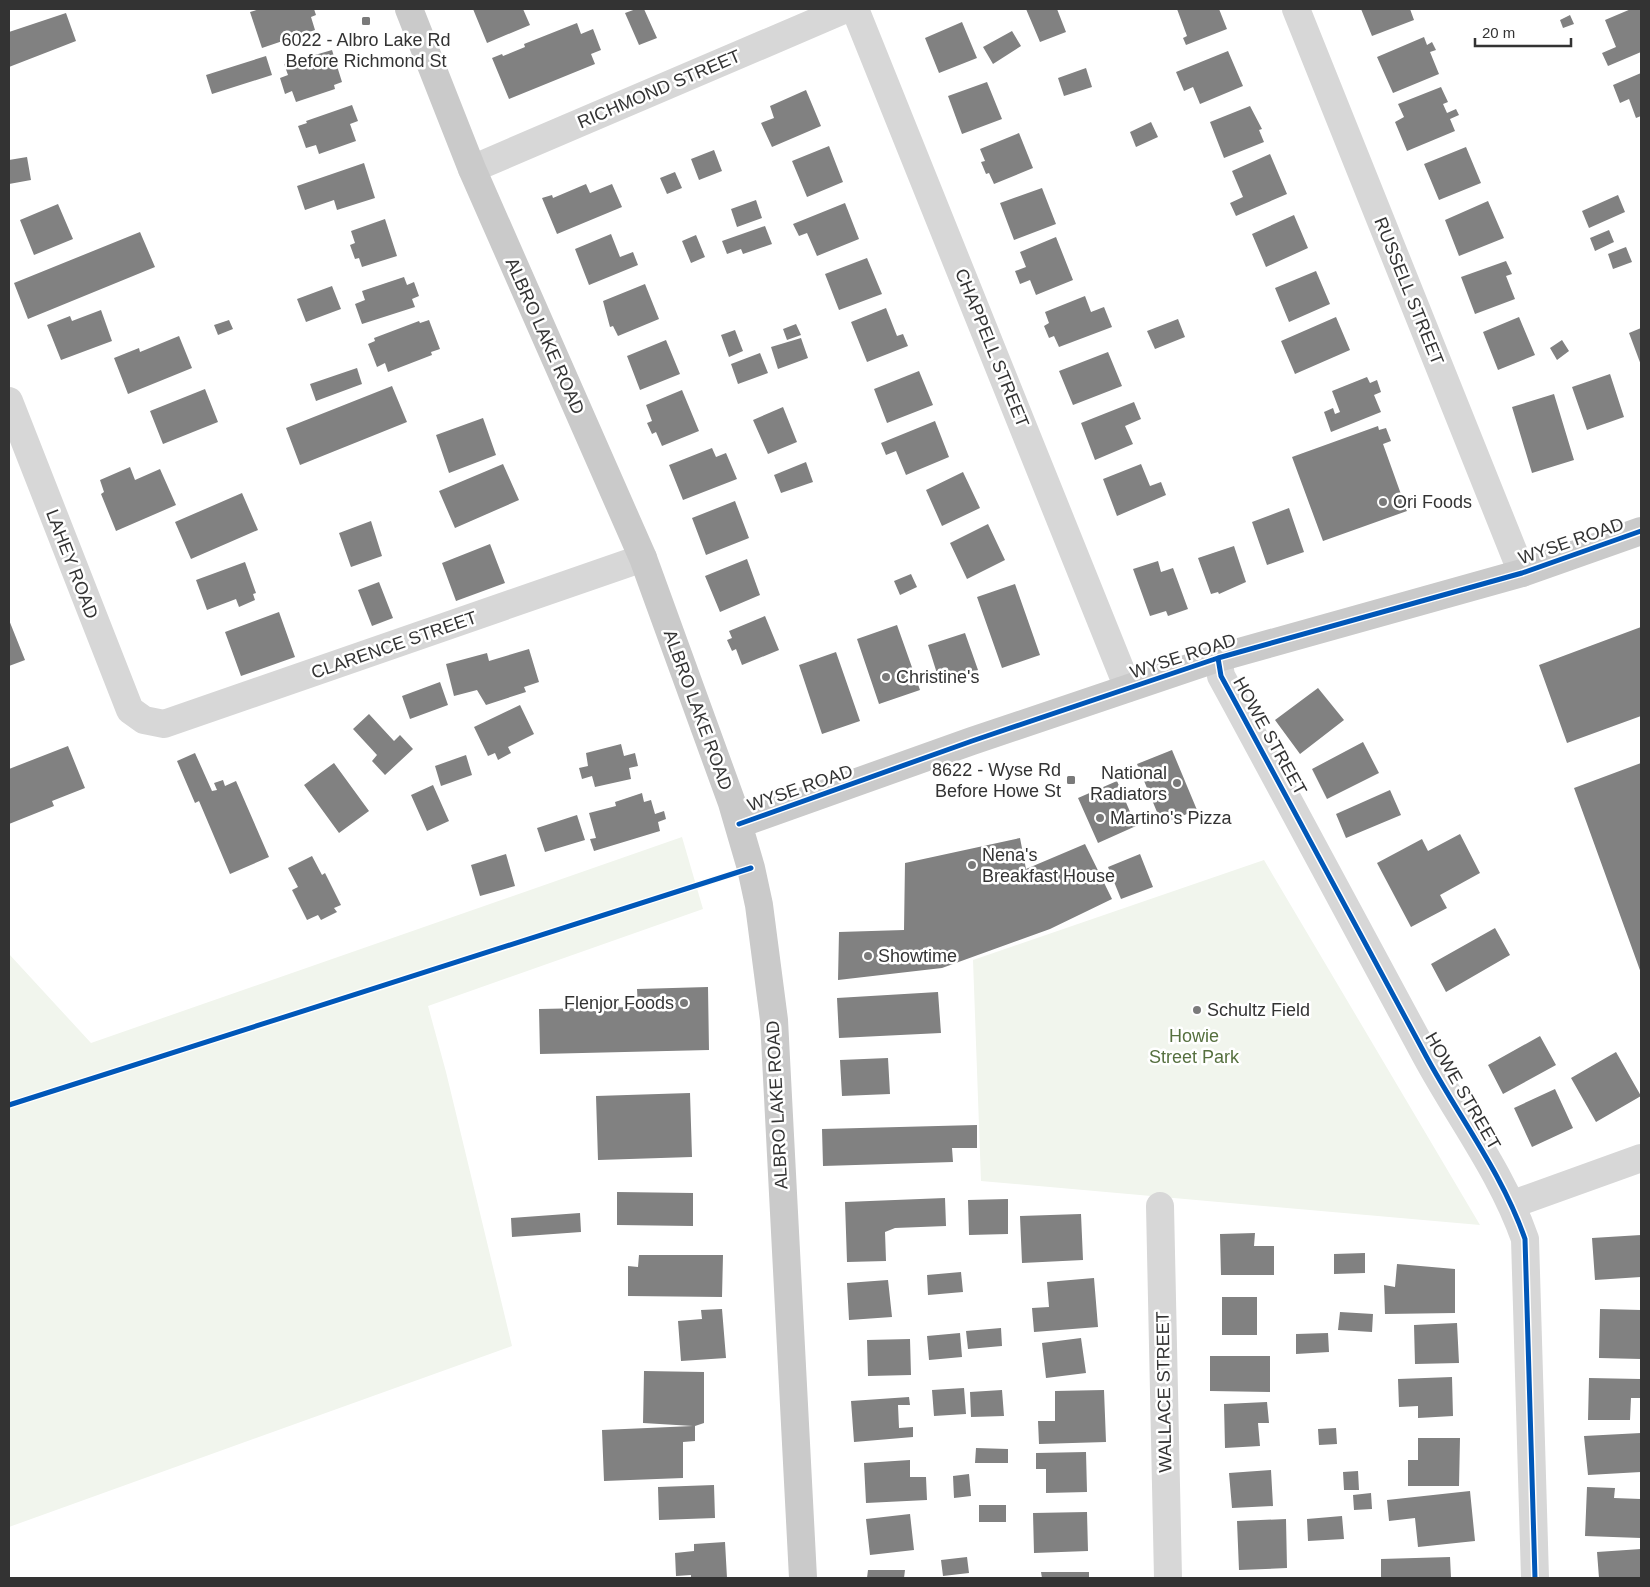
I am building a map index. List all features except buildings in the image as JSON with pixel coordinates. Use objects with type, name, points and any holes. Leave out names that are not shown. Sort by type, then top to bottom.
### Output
[{"type":"main road","name":"ALBRO LAKE ROAD","points":[[409,9],[472,169],[643,558],[739,824],[759,905],[774,1020],[803,1578]]},
{"type":"main road","name":"WYSE ROAD","points":[[739,824],[972,741],[1218,658],[1522,573],[1641,531]]},
{"type":"street","name":"RICHMOND STREET","points":[[472,169],[846,9]]},
{"type":"street","name":"CHAPPELL STREET","points":[[856,9],[1128,688]]},
{"type":"street","name":"RUSSELL STREET","points":[[1296,9],[1522,573]]},
{"type":"street","name":"LAHEY ROAD","points":[[9,401],[130,710],[144,720]]},
{"type":"street","name":"CLARENCE STREET","points":[[144,720],[164,724],[643,558]]},
{"type":"street","name":"HOWE STREET","points":[[1218,658],[1221,676],[1316,847],[1426,1058],[1513,1204],[1525,1239],[1535,1578]]},
{"type":"street","points":[[1513,1204],[1641,1158]]},
{"type":"street","name":"WALLACE STREET","points":[[1160,1206],[1168,1578]]},
{"type":"green space","points":[[682,837],[703,909],[428,1006],[446,1072],[512,1346],[9,1527],[9,954],[91,1043]]},
{"type":"green space","name":"Howie Street Park","points":[[1264,860],[1480,1225],[981,1181],[973,960]]},
{"type":"cycle path","points":[[739,824],[972,741],[1218,658],[1522,573],[1641,531]]},
{"type":"cycle path","points":[[1218,658],[1221,676],[1426,1056],[1492,1168],[1525,1239],[1535,1578]]},
{"type":"cycle path","points":[[9,1105],[751,868]]},
{"type":"place","name":"6022 - Albro Lake Rd Before Richmond St","points":[[366,21]]},
{"type":"place","name":"Ori Foods","points":[[1383,502]]},
{"type":"place","name":"Christine's","points":[[886,677]]},
{"type":"place","name":"8622 - Wyse Rd Before Howe St","points":[[1071,780]]},
{"type":"place","name":"National Radiators","points":[[1177,783]]},
{"type":"place","name":"Martino's Pizza","points":[[1100,818]]},
{"type":"place","name":"Nena's Breakfast House","points":[[972,865]]},
{"type":"place","name":"Showtime","points":[[868,956]]},
{"type":"place","name":"Flenjor Foods","points":[[684,1003]]},
{"type":"place","name":"Schultz Field","points":[[1197,1010]]}]
